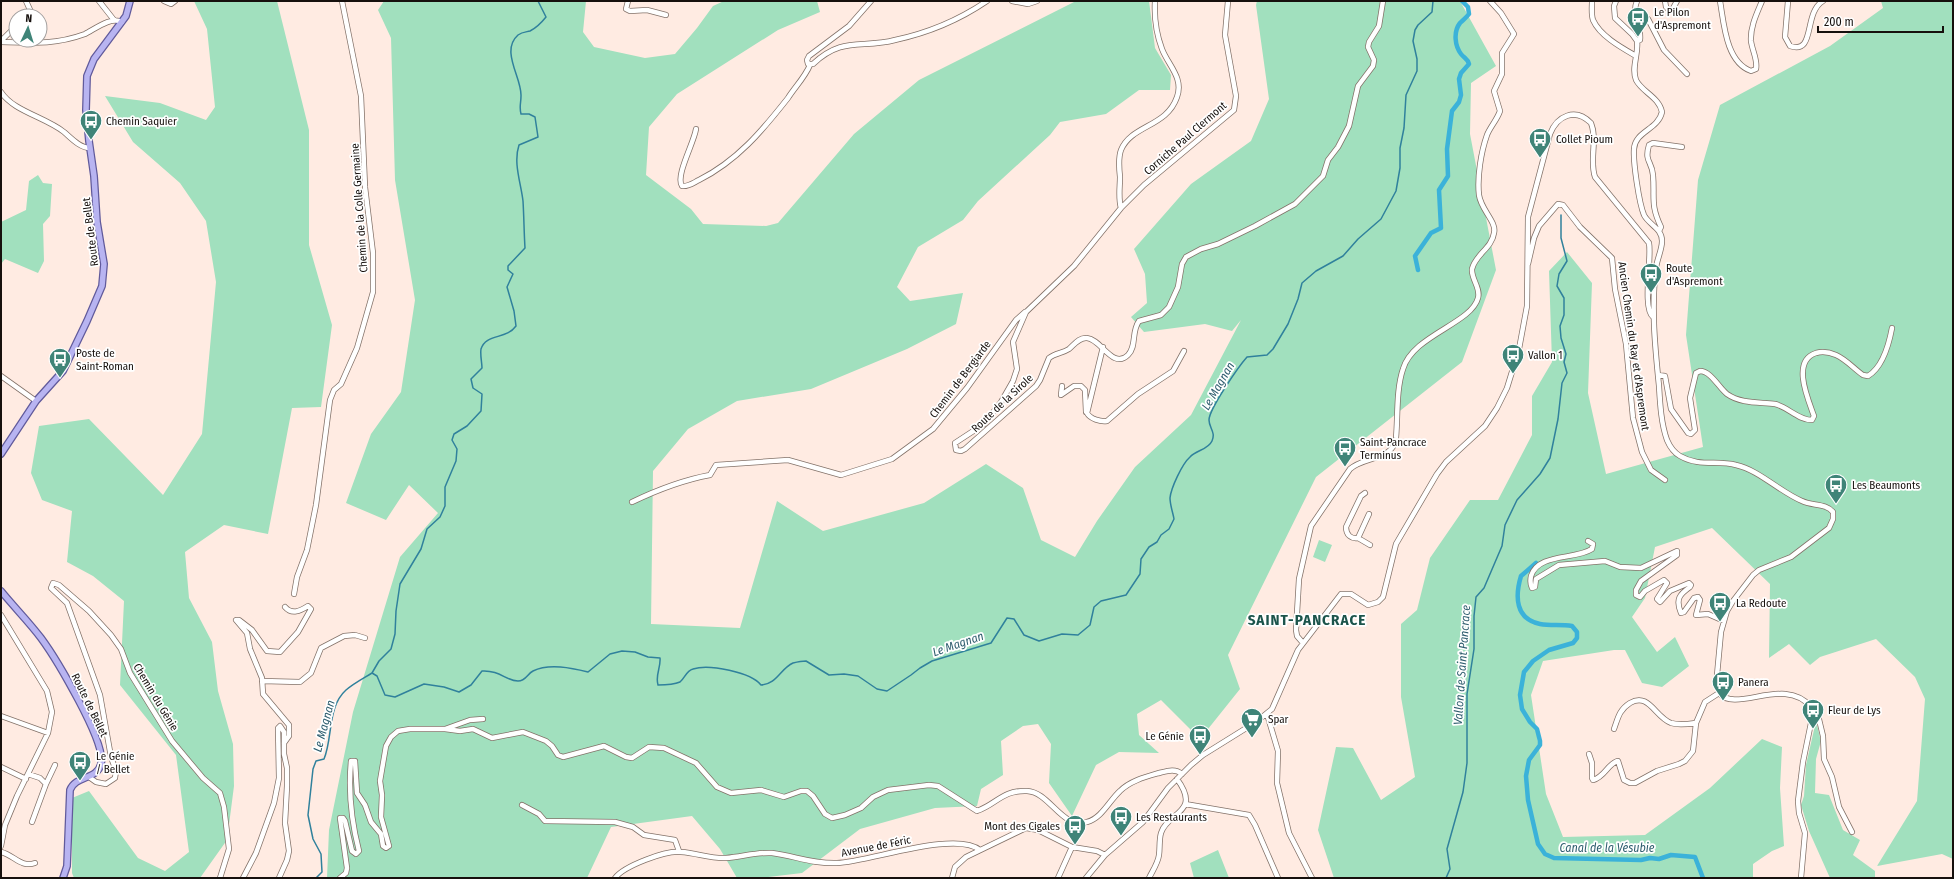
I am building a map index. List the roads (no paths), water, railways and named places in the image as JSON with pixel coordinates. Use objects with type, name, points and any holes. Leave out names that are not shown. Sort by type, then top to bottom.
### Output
[{"type":"main road","name":"Route de Bellet","points":[[1,454],[36,400],[65,368],[87,322],[103,279],[104,264],[96,222],[94,176],[86,110],[87,74],[94,59],[126,16],[130,1]]},
{"type":"main road","name":"Route de Bellet","points":[[1,591],[41,638],[86,714],[102,759],[99,769],[89,777],[75,782],[70,790],[68,866],[63,878]]},
{"type":"street","points":[[99,1],[114,20],[122,22]]},
{"type":"street","points":[[164,1],[171,4],[175,1]]},
{"type":"street","name":"Chemin de la Colle Germaine","points":[[294,594],[297,577],[307,550],[316,505],[330,400],[334,390],[341,384],[357,348],[373,292],[373,253],[365,187],[361,96],[342,1]]},
{"type":"street","points":[[628,1],[626,9],[630,12],[647,10],[666,15]]},
{"type":"street","points":[[810,65],[807,60],[809,56],[849,26],[871,1]]},
{"type":"street","points":[[696,129],[693,145],[679,178],[682,186],[687,186],[711,174],[725,166],[742,152],[771,120],[810,65],[832,50],[844,45],[894,41],[941,26],[987,1]]},
{"type":"street","points":[[1012,1],[1019,1],[1028,4],[1037,1]]},
{"type":"street","points":[[1121,208],[1121,150],[1125,142],[1134,134],[1162,118],[1173,105],[1178,93],[1177,76],[1162,50],[1156,31],[1155,1]]},
{"type":"street","name":"Corniche Paul Clermont","points":[[1121,208],[1144,185],[1234,110],[1236,96],[1225,39],[1228,1]]},
{"type":"street","name":"Route de la Sirole","points":[[1121,208],[1074,266],[1026,312],[1013,342],[1017,369],[1013,381],[1001,402],[984,424],[955,443],[956,450],[961,451],[965,449],[1025,397],[1040,380],[1049,358],[1064,352],[1082,338],[1086,338],[1119,360],[1125,358],[1131,351],[1134,331],[1139,321],[1161,315],[1170,307],[1178,287],[1182,264],[1186,257],[1201,249],[1218,244],[1295,204],[1323,176],[1328,160],[1338,147],[1349,126],[1358,86],[1373,66],[1374,60],[1368,47],[1369,42],[1379,26],[1384,1]]},
{"type":"street","points":[[1302,643],[1297,636],[1296,630],[1299,579],[1312,524],[1350,469],[1356,464],[1386,454],[1392,449],[1396,438],[1403,369],[1416,348],[1463,315],[1475,304],[1478,298],[1478,290],[1472,276],[1473,266],[1490,244],[1495,230],[1494,224],[1484,211],[1480,199],[1482,158],[1488,133],[1500,111],[1494,91],[1502,74],[1502,53],[1514,34],[1502,13],[1490,1]]},
{"type":"street","points":[[1592,1],[1592,15],[1596,24],[1612,40],[1636,56]]},
{"type":"street","points":[[1616,1],[1614,6],[1615,18],[1632,34],[1637,41],[1634,67],[1636,80],[1658,102],[1661,109],[1659,121],[1639,137],[1634,149],[1635,171],[1644,214],[1648,221],[1659,231]]},
{"type":"street","points":[[1637,1],[1634,12],[1641,35],[1640,40],[1637,41]]},
{"type":"street","points":[[1665,1],[1669,10],[1672,10],[1677,1]]},
{"type":"street","points":[[1720,1],[1732,52],[1740,65],[1751,71],[1756,68],[1752,48],[1752,33],[1762,1]]},
{"type":"street","points":[[1788,1],[1785,36],[1790,46],[1798,48],[1803,46],[1808,40],[1811,18],[1816,7],[1823,1]]},
{"type":"street","points":[[1636,17],[1643,16],[1648,19],[1664,50],[1687,74]]},
{"type":"street","points":[[1,42],[57,42],[90,31],[114,20]]},
{"type":"street","points":[[1,42],[8,35]]},
{"type":"street","points":[[1,92],[12,104],[49,121],[80,145],[90,148]]},
{"type":"street","points":[[1086,878],[1105,855],[1143,822],[1163,794],[1182,774],[1203,755],[1267,714],[1276,702],[1293,659],[1302,643],[1343,593],[1352,594],[1368,605],[1378,602],[1383,597],[1396,544],[1437,474],[1446,462],[1485,426],[1497,408],[1507,388],[1521,344],[1527,306],[1528,217],[1550,134],[1553,126],[1562,117],[1570,115],[1579,116],[1590,122],[1593,128],[1593,171],[1595,177],[1649,243],[1651,254],[1648,275],[1649,311],[1653,317]]},
{"type":"street","points":[[1682,146],[1653,143],[1649,145],[1647,151],[1648,162],[1652,170],[1653,204],[1655,216],[1660,227],[1659,231],[1662,244],[1656,268],[1653,317],[1664,430],[1670,447],[1675,453],[1691,461],[1740,466],[1803,502],[1825,507],[1833,512],[1833,519],[1829,528],[1791,557],[1759,570],[1753,575],[1733,601],[1721,632],[1717,675],[1719,694],[1722,697],[1732,700],[1766,694],[1784,694],[1805,702],[1812,710],[1817,711],[1823,736],[1824,759],[1832,777],[1839,807],[1852,832]]},
{"type":"street","name":"Ancien Chemin du Ray et d'Aspremont","points":[[1527,265],[1534,238],[1539,226],[1558,204],[1563,205],[1580,227],[1610,255],[1626,344],[1633,418],[1642,452],[1651,470],[1665,480]]},
{"type":"street","name":"Chemin de Bergiarde","points":[[632,502],[662,488],[697,476],[710,475],[716,465],[788,460],[841,475],[892,459],[933,429],[967,388],[1016,320],[1026,312]]},
{"type":"street","points":[[1658,375],[1665,376],[1671,409],[1688,433],[1691,434],[1695,430],[1690,398],[1696,373],[1700,370],[1707,374],[1731,397],[1775,404],[1803,419],[1812,420],[1814,416],[1806,392],[1802,370],[1805,360],[1814,354],[1827,352],[1837,355],[1863,375],[1868,376],[1872,374],[1883,359],[1892,328]]},
{"type":"street","points":[[1087,413],[1102,348]]},
{"type":"street","points":[[1062,386],[1061,395],[1074,386],[1083,388],[1085,390],[1085,409],[1089,416],[1100,421],[1107,421],[1143,391],[1174,371],[1184,351]]},
{"type":"street","points":[[1,376],[36,400]]},
{"type":"street","points":[[1365,492],[1361,496],[1346,527],[1347,533],[1350,536],[1358,538],[1370,545]]},
{"type":"street","points":[[1358,538],[1369,514]]},
{"type":"street","points":[[1588,541],[1593,544],[1592,549],[1585,554],[1546,560],[1539,564],[1532,573],[1530,581],[1532,588],[1535,587],[1536,579],[1559,565],[1605,561],[1620,567],[1641,568],[1677,552],[1678,555],[1641,581],[1636,590],[1636,595],[1640,597],[1650,587],[1664,580],[1666,585],[1657,599],[1660,602],[1670,591],[1689,583],[1691,585],[1690,587],[1682,592],[1679,597],[1681,612],[1684,612],[1692,600],[1698,597],[1700,600],[1696,615],[1708,614],[1724,621]]},
{"type":"street","name":"Chemin du Génie","points":[[89,777],[96,782],[106,784],[113,780],[116,771],[111,757],[100,695],[67,603],[51,588],[53,584],[59,585],[89,611],[111,635],[121,649],[130,672],[172,741],[198,773],[220,793],[224,806],[229,849],[220,878]]},
{"type":"street","points":[[284,743],[289,736],[289,725],[263,694],[262,681],[250,649],[247,633],[236,620],[239,620],[252,630],[267,651],[280,652],[298,632],[311,609],[308,606],[293,612],[288,611],[285,607]]},
{"type":"street","points":[[1,615],[47,691],[52,712],[48,733],[5,825],[1,846]]},
{"type":"street","points":[[262,681],[300,682],[311,673],[321,648],[344,636],[355,634],[365,638]]},
{"type":"street","points":[[1589,754],[1593,780],[1604,774],[1613,763],[1618,761],[1624,780],[1630,783],[1657,771],[1671,768],[1685,761],[1693,751],[1696,723],[1705,702],[1719,694]]},
{"type":"street","points":[[1614,729],[1619,711],[1635,700],[1643,700],[1648,702],[1664,719],[1672,723],[1696,723]]},
{"type":"street","points":[[1801,878],[1805,833],[1799,813],[1798,801],[1812,710]]},
{"type":"street","points":[[1267,714],[1278,751],[1277,783],[1289,833],[1312,878]]},
{"type":"street","points":[[1,716],[48,733]]},
{"type":"street","points":[[445,729],[470,720],[483,719]]},
{"type":"street","points":[[243,878],[256,854],[274,803],[279,778],[278,755],[280,736],[278,728],[280,726],[284,732],[287,797],[285,823],[289,851],[288,860],[279,878]]},
{"type":"street","points":[[340,878],[346,873],[347,868],[340,818],[343,818],[345,821],[352,851],[356,854],[359,851],[353,832],[349,790],[351,760],[354,760],[356,763],[357,793],[365,805],[371,822],[380,834],[383,846],[386,848],[389,846],[381,817],[382,795],[380,783],[389,741],[394,734],[404,730],[445,729],[460,731],[473,729],[492,738],[516,732],[529,733],[546,741],[552,746],[558,755],[563,757],[604,746],[626,757],[632,758],[649,747],[659,747],[696,763],[721,789],[736,793],[749,790],[761,790],[784,797],[800,791],[807,791],[825,814],[832,818],[845,816],[861,808],[873,797],[888,790],[929,785],[938,786],[977,811],[984,809],[998,798],[1014,792],[1028,791],[1040,795],[1054,809],[1074,823],[1086,823],[1097,817],[1120,790],[1132,782],[1170,770],[1182,774]]},
{"type":"street","points":[[32,822],[46,784],[55,765]]},
{"type":"street","points":[[1,767],[26,779]]},
{"type":"street","points":[[28,774],[40,778],[46,784]]},
{"type":"street","points":[[1149,878],[1156,864],[1161,832],[1168,822],[1178,815],[1185,804],[1184,789],[1177,779]]},
{"type":"street","points":[[522,804],[539,814],[545,821],[615,822],[633,827],[644,835],[675,840],[679,851]]},
{"type":"street","points":[[1185,804],[1248,815],[1255,825],[1278,878]]},
{"type":"street","points":[[952,878],[953,871],[957,864],[980,850],[1018,831],[1030,828],[1042,831],[1072,847],[1097,851],[1105,855]]},
{"type":"street","name":"Avenue de Féric","points":[[615,878],[640,863],[679,851],[706,857],[726,858],[771,853],[816,863],[838,863],[886,855],[914,848],[946,844],[963,844],[980,850]]},
{"type":"street","points":[[1058,878],[1072,847]]},
{"type":"street","points":[[1,852],[10,855],[19,862],[30,864],[35,863]]},
{"type":"waterway","points":[[372,673],[379,661],[391,649],[395,634],[396,611],[400,584],[421,549],[427,529],[440,517],[445,506],[445,487],[456,461],[457,449],[452,440],[454,434],[467,426],[481,411],[482,394],[473,388],[471,379],[482,368],[481,349],[487,341],[507,333],[516,326],[514,311],[507,287],[513,274],[508,270],[508,266],[525,248],[523,201],[517,166],[517,152],[519,145],[538,137],[535,117],[529,114],[521,114],[520,89],[511,57],[511,49],[513,41],[518,35],[532,30],[546,17],[538,1]]},
{"type":"waterway","name":"Le Magnan","points":[[316,878],[322,872],[321,854],[313,839],[308,815],[313,769],[316,761],[324,759],[329,742],[333,714],[340,697],[349,687],[372,673],[377,676],[385,695],[395,697],[424,684],[444,687],[459,692],[471,685],[482,671],[494,672],[514,681],[521,681],[531,672],[546,667],[568,668],[588,672],[610,654],[622,651],[635,652],[648,657],[660,658],[657,678],[658,685],[669,685],[680,682],[691,670],[700,668],[719,668],[729,670],[748,676],[756,680],[761,685],[771,682],[793,663],[806,661],[829,675],[844,674],[858,676],[877,689],[887,691],[932,661],[991,643],[1007,618],[1014,619],[1024,635],[1039,641],[1062,634],[1078,635],[1090,625],[1094,607],[1101,601],[1126,595],[1140,574],[1141,559],[1149,547],[1157,542],[1161,535],[1169,529],[1174,519],[1170,498],[1180,470],[1187,460],[1208,446],[1212,441],[1213,433],[1209,423],[1210,415],[1225,388],[1238,369],[1247,357],[1267,355],[1273,349],[1288,324],[1298,299],[1302,283],[1316,271],[1343,256],[1358,239],[1381,219],[1396,191],[1400,168],[1400,148],[1404,128],[1406,95],[1417,71],[1417,59],[1413,41],[1415,30],[1418,25],[1432,12],[1433,1]]},
{"type":"waterway","name":"Canal de la Vésubie","points":[[1418,270],[1415,256],[1431,233],[1441,228],[1439,190],[1448,176],[1447,149],[1452,111],[1459,102],[1461,95],[1459,79],[1461,73],[1469,64],[1459,51],[1456,43],[1456,31],[1460,23],[1469,14],[1468,7],[1462,1]]},
{"type":"waterway","name":"Vallon de Saint Pancrace","points":[[1446,878],[1450,869],[1447,849],[1463,792],[1467,763],[1467,694],[1474,649],[1474,616],[1476,597],[1484,588],[1502,546],[1505,525],[1517,500],[1540,474],[1550,458],[1558,419],[1562,383],[1567,373],[1564,362],[1566,354],[1561,338],[1560,326],[1564,315],[1564,298],[1557,286],[1559,274],[1567,261],[1561,238],[1561,215]]},
{"type":"waterway","name":"Canal de la Vésubie","points":[[1536,563],[1521,576],[1518,591],[1521,612],[1532,621],[1540,624],[1572,626],[1577,632],[1577,638],[1573,643],[1549,650],[1533,661],[1524,672],[1520,695],[1522,709],[1530,722],[1537,729],[1540,741],[1540,745],[1529,760],[1526,776],[1528,800],[1538,844],[1545,854],[1554,858],[1641,860],[1650,858],[1659,859],[1671,855],[1695,857],[1703,878]]},
{"type":"place","name":"Le Pilon d'Aspremont","points":[[1638,38]]},
{"type":"place","name":"Chemin Saquier","points":[[91,140]]},
{"type":"place","name":"Collet Pioum","points":[[1540,158]]},
{"type":"place","name":"Route d'Aspremont","points":[[1651,294]]},
{"type":"place","name":"Vallon 1","points":[[1513,374]]},
{"type":"place","name":"Poste de Saint-Roman","points":[[60,378]]},
{"type":"place","name":"Saint-Pancrace Terminus","points":[[1345,468]]},
{"type":"place","name":"Les Beaumonts","points":[[1836,504]]},
{"type":"place","name":"La Redoute","points":[[1720,622]]},
{"type":"place","name":"Panera","points":[[1723,702]]},
{"type":"place","name":"Fleur de Lys","points":[[1813,730]]},
{"type":"place","name":"Spar","points":[[1252,738]]},
{"type":"place","name":"Le Génie","points":[[1200,756]]},
{"type":"place","name":"Le Génie / Bellet","points":[[80,782]]},
{"type":"place","name":"Les Restaurants","points":[[1121,836]]},
{"type":"place","name":"Mont des Cigales","points":[[1075,846]]},
{"type":"district","name":"SAINT-PANCRACE","points":[[1307,620]]}]
